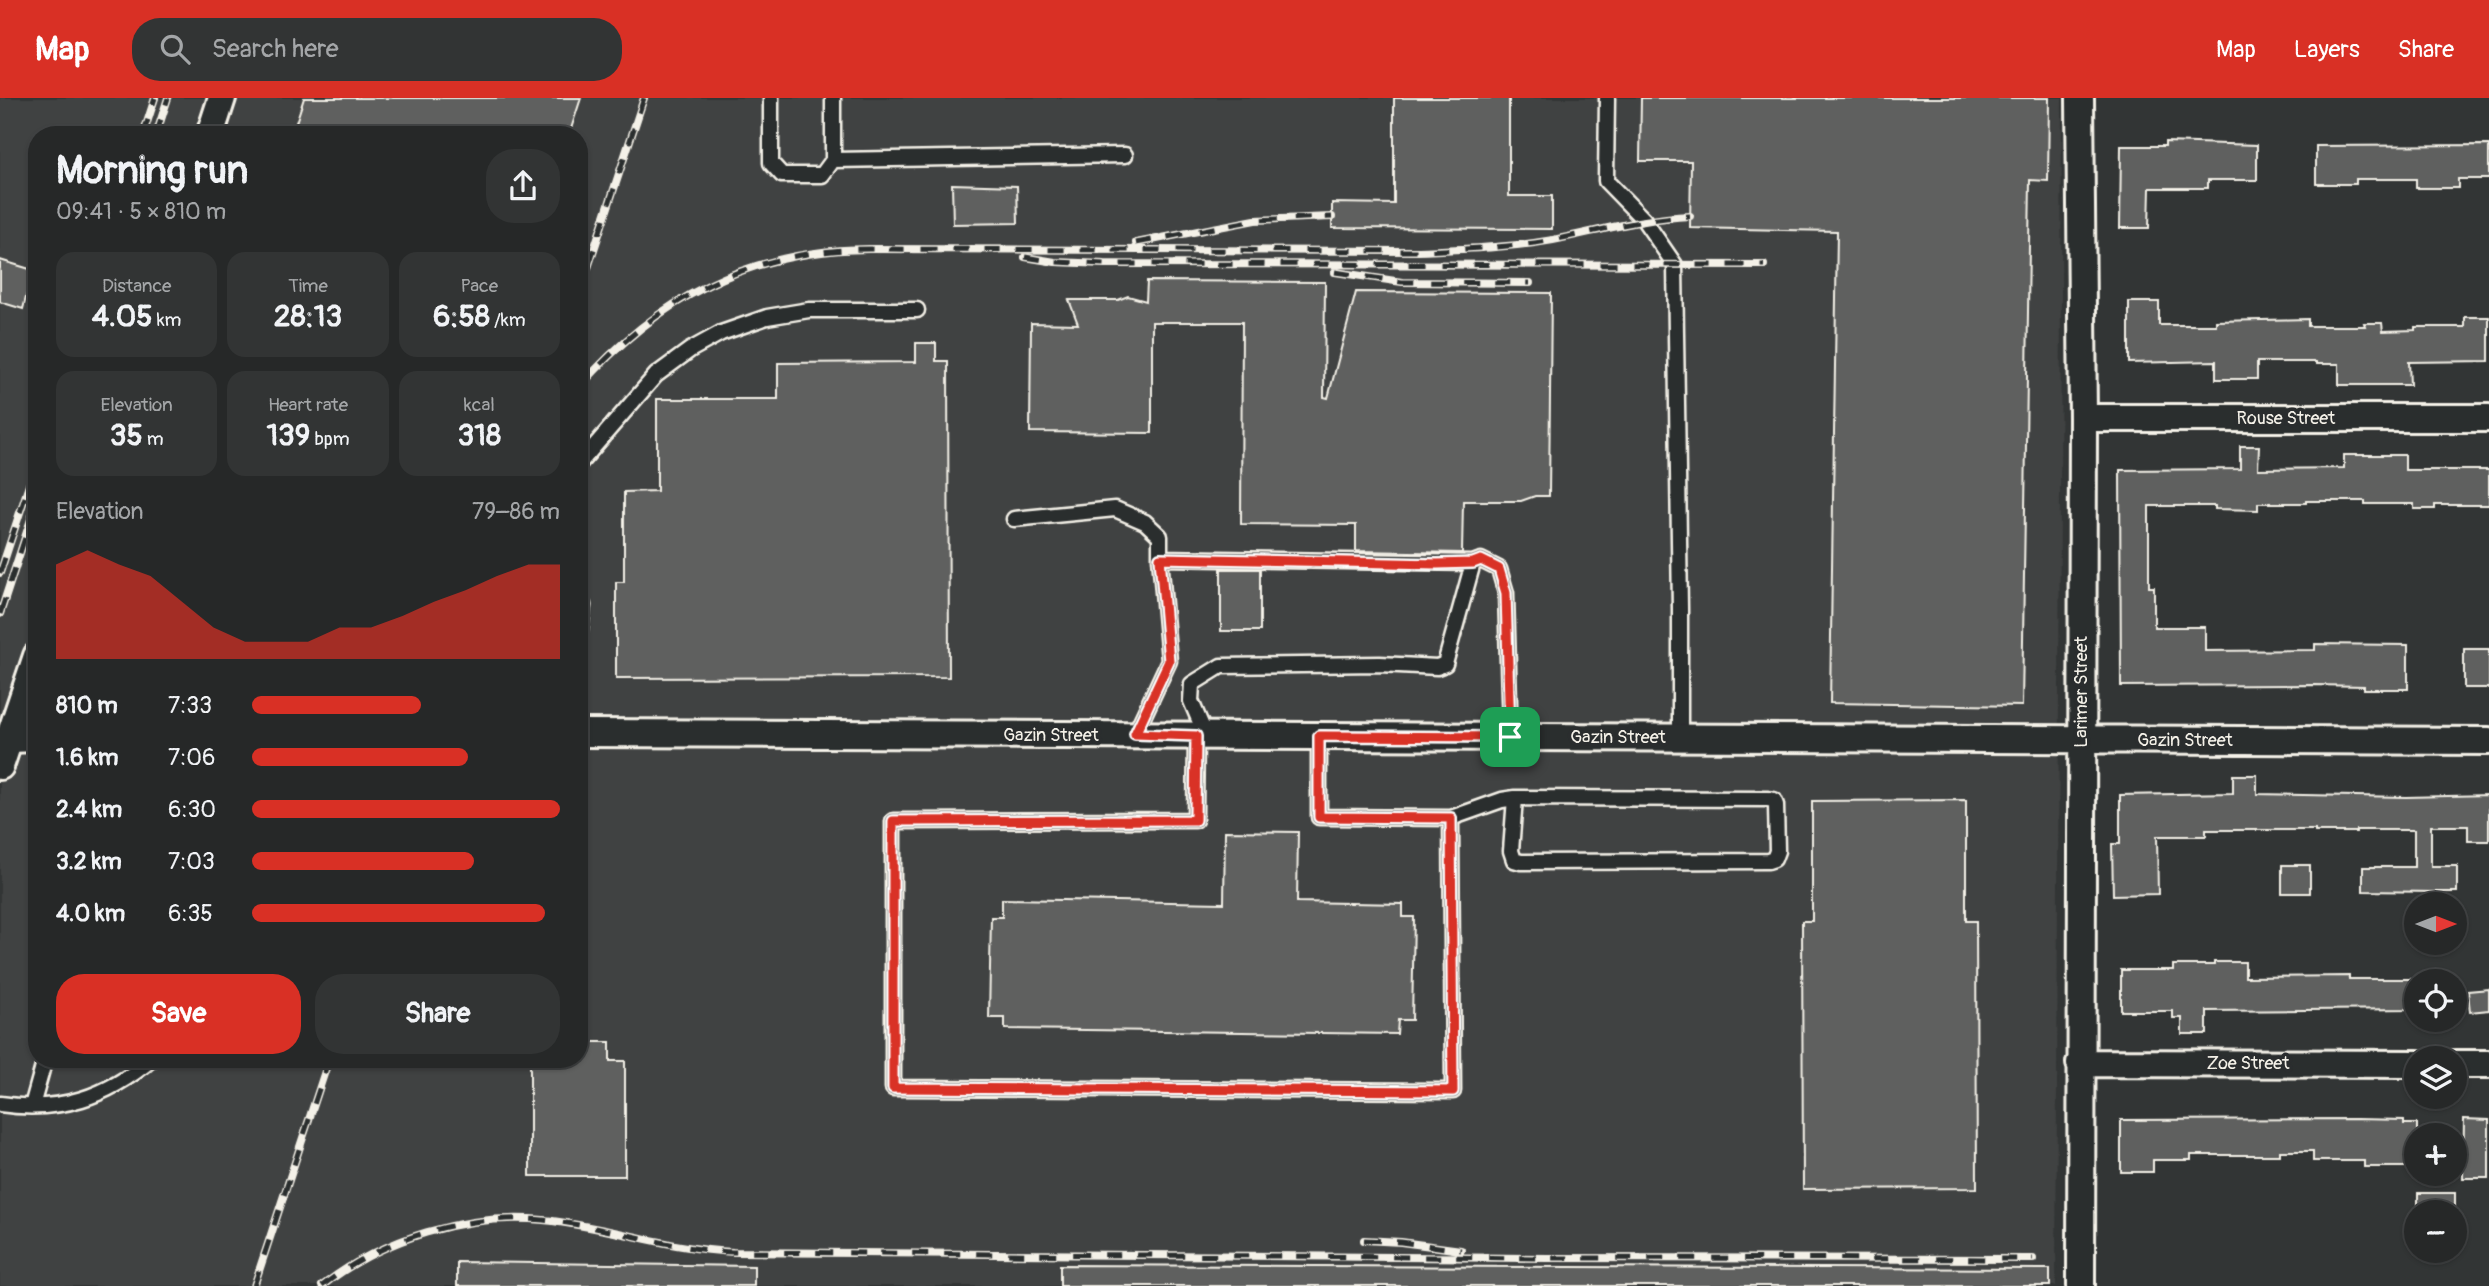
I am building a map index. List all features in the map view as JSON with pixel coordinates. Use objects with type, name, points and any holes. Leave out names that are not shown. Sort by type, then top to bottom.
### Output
[{"type":"street","points":[[213,126],[222,98]]},
{"type":"street","name":"Larimer Street","points":[[2080,98],[2083,418],[2081,1286]]},
{"type":"street","name":"Rouse Street","points":[[2083,418],[2489,418]]},
{"type":"street","points":[[0,766],[28,682]]},
{"type":"street","name":"Gazin Street","points":[[588,733],[2489,741]]},
{"type":"street","points":[[9,738],[28,738]]},
{"type":"street","name":"Zoe Street","points":[[2080,1063],[2404,1064]]},
{"type":"street","points":[[2467,1064],[2489,1064]]},
{"type":"lane","points":[[771,98],[771,163],[782,175],[822,175],[833,160],[834,98]]},
{"type":"lane","points":[[1607,98],[1606,181],[1644,220],[1675,265],[1679,738]]},
{"type":"lane","points":[[833,160],[1125,155]]},
{"type":"lane","points":[[588,454],[656,375],[690,350],[721,333],[767,317],[809,310],[917,310]]},
{"type":"lane","points":[[1014,519],[1115,509],[1132,514],[1155,529],[1160,536],[1169,661],[1135,734]]},
{"type":"lane","points":[[1160,558],[1473,563],[1481,560],[1499,569],[1506,593],[1510,737]]},
{"type":"lane","points":[[1451,818],[1453,1091],[893,1088],[893,821],[1195,820],[1201,736],[1191,701],[1192,684],[1221,666],[1380,664],[1437,667],[1446,664],[1473,563]]},
{"type":"lane","points":[[1319,736],[1319,817],[1451,818],[1515,798],[1774,800],[1777,851],[1774,859],[1768,861],[1521,862],[1514,860],[1511,851],[1515,798]]},
{"type":"lane","points":[[32,1106],[43,1068]]},
{"type":"lane","points":[[0,1104],[63,1105],[104,1092],[141,1068]]},
{"type":"shaded area","points":[[0,98],[2062,98],[2056,1286],[0,1286]]},
{"type":"building","points":[[304,98],[581,98],[572,126],[295,126]]},
{"type":"building","points":[[1394,98],[1509,98],[1509,196],[1552,196],[1552,229],[1332,228],[1332,203],[1394,204]]},
{"type":"building","points":[[1641,98],[2049,98],[2048,181],[2030,180],[2022,706],[1830,703],[1837,231],[1690,228],[1691,161],[1640,161]]},
{"type":"building","points":[[2165,142],[2257,145],[2257,180],[2208,180],[2208,188],[2150,188],[2149,228],[2120,228],[2121,146],[2165,146]]},
{"type":"building","points":[[2489,145],[2489,179],[2458,179],[2458,188],[2416,188],[2416,179],[2356,179],[2356,184],[2316,184],[2316,146]]},
{"type":"building","points":[[952,184],[1017,186],[1018,223],[953,224]]},
{"type":"building","points":[[0,260],[28,268],[28,290],[23,309],[0,302]]},
{"type":"building","points":[[1147,281],[1325,282],[1324,397],[1328,398],[1356,292],[1551,293],[1549,496],[1535,496],[1521,501],[1463,501],[1462,553],[1356,551],[1356,525],[1241,524],[1242,322],[1152,322],[1152,433],[1030,432],[1031,323],[1078,324],[1069,300],[1118,300],[1128,296],[1146,301]]},
{"type":"building","points":[[2129,302],[2159,302],[2159,325],[2216,325],[2216,321],[2308,319],[2308,326],[2365,326],[2364,323],[2382,323],[2383,331],[2415,330],[2415,327],[2465,327],[2465,317],[2489,317],[2489,361],[2409,362],[2410,385],[2339,385],[2339,364],[2316,362],[2257,362],[2257,379],[2216,379],[2216,361],[2129,363]]},
{"type":"building","points":[[916,343],[936,343],[936,361],[948,361],[949,677],[616,678],[616,582],[624,582],[624,492],[657,491],[657,399],[778,399],[778,363],[916,362]]},
{"type":"building","points":[[2240,446],[2259,446],[2258,469],[2344,468],[2344,455],[2405,455],[2405,470],[2489,470],[2489,505],[2435,505],[2435,509],[2414,509],[2414,504],[2306,501],[2258,503],[2258,510],[2215,509],[2215,506],[2149,506],[2149,587],[2154,587],[2154,627],[2205,627],[2205,651],[2315,650],[2315,644],[2408,645],[2408,689],[2315,685],[2121,686],[2120,470],[2240,469]]},
{"type":"building","points":[[1221,569],[1260,569],[1260,631],[1221,631]]},
{"type":"building","points":[[2464,649],[2489,649],[2489,688],[2464,688]]},
{"type":"building","points":[[2233,775],[2257,775],[2257,794],[2406,797],[2489,795],[2489,841],[2468,841],[2468,826],[2431,826],[2431,866],[2457,866],[2457,892],[2363,891],[2363,867],[2414,867],[2414,830],[2206,830],[2206,836],[2157,836],[2158,894],[2113,895],[2112,844],[2120,844],[2120,795],[2233,793]]},
{"type":"building","points":[[1966,800],[1966,921],[1976,921],[1977,1188],[1803,1189],[1802,921],[1812,921],[1812,801]]},
{"type":"building","points":[[1225,831],[1298,832],[1297,902],[1403,904],[1403,917],[1414,917],[1412,1020],[1398,1020],[1397,1034],[1005,1029],[1005,1018],[989,1018],[991,917],[1002,917],[1002,899],[1224,903]]},
{"type":"building","points":[[2282,865],[2310,865],[2310,893],[2282,893]]},
{"type":"building","points":[[2214,962],[2245,962],[2245,977],[2349,976],[2349,979],[2404,979],[2404,1009],[2207,1011],[2207,1034],[2182,1034],[2182,1018],[2173,1018],[2173,1011],[2121,1011],[2121,970],[2173,970],[2173,965],[2214,965]]},
{"type":"building","points":[[2489,989],[2489,1010],[2470,1012],[2468,991]]},
{"type":"building","points":[[588,1042],[610,1042],[610,1061],[625,1061],[625,1176],[530,1176],[530,1068],[588,1068]]},
{"type":"building","points":[[2464,1119],[2489,1120],[2489,1178],[2467,1178],[2467,1123],[2464,1123]]},
{"type":"building","points":[[2121,1120],[2404,1120],[2404,1167],[2364,1167],[2364,1161],[2313,1161],[2313,1151],[2280,1151],[2280,1155],[2191,1155],[2191,1160],[2153,1160],[2153,1172],[2121,1172]]},
{"type":"building","points":[[2418,1193],[2455,1193],[2455,1200],[2418,1200]]},
{"type":"building","points":[[457,1262],[754,1266],[754,1286],[457,1286]]},
{"type":"building","points":[[1060,1265],[2050,1269],[2050,1286],[1060,1286]]},
{"type":"railway","points":[[146,126],[155,98]]},
{"type":"railway","points":[[159,126],[168,98]]},
{"type":"railway","points":[[588,268],[644,98]]},
{"type":"railway","points":[[588,378],[640,328],[673,305],[708,285],[784,258],[869,249],[1419,251],[1486,248],[1536,243],[1638,222],[1690,216]]},
{"type":"railway","points":[[1136,243],[1255,220],[1332,217]]},
{"type":"railway","points":[[1025,257],[1055,262],[1105,264],[1764,265]]},
{"type":"railway","points":[[1335,272],[1402,282],[1530,283]]},
{"type":"railway","points":[[0,573],[28,488]]},
{"type":"railway","points":[[0,614],[28,528]]},
{"type":"railway","points":[[254,1286],[326,1068]]},
{"type":"railway","points":[[322,1286],[371,1254],[426,1232],[455,1225],[514,1219],[567,1223],[685,1247],[733,1252],[2033,1259]]},
{"type":"railway","points":[[1364,1240],[1461,1250]]},
{"type":"route","points":[[1160,558],[1437,564],[1473,563],[1481,560],[1491,564],[1499,569],[1506,593],[1510,737],[1319,736],[1319,817],[1451,818],[1453,1091],[893,1088],[893,821],[1195,820],[1196,736],[1135,734],[1169,661],[1160,558]]}]
